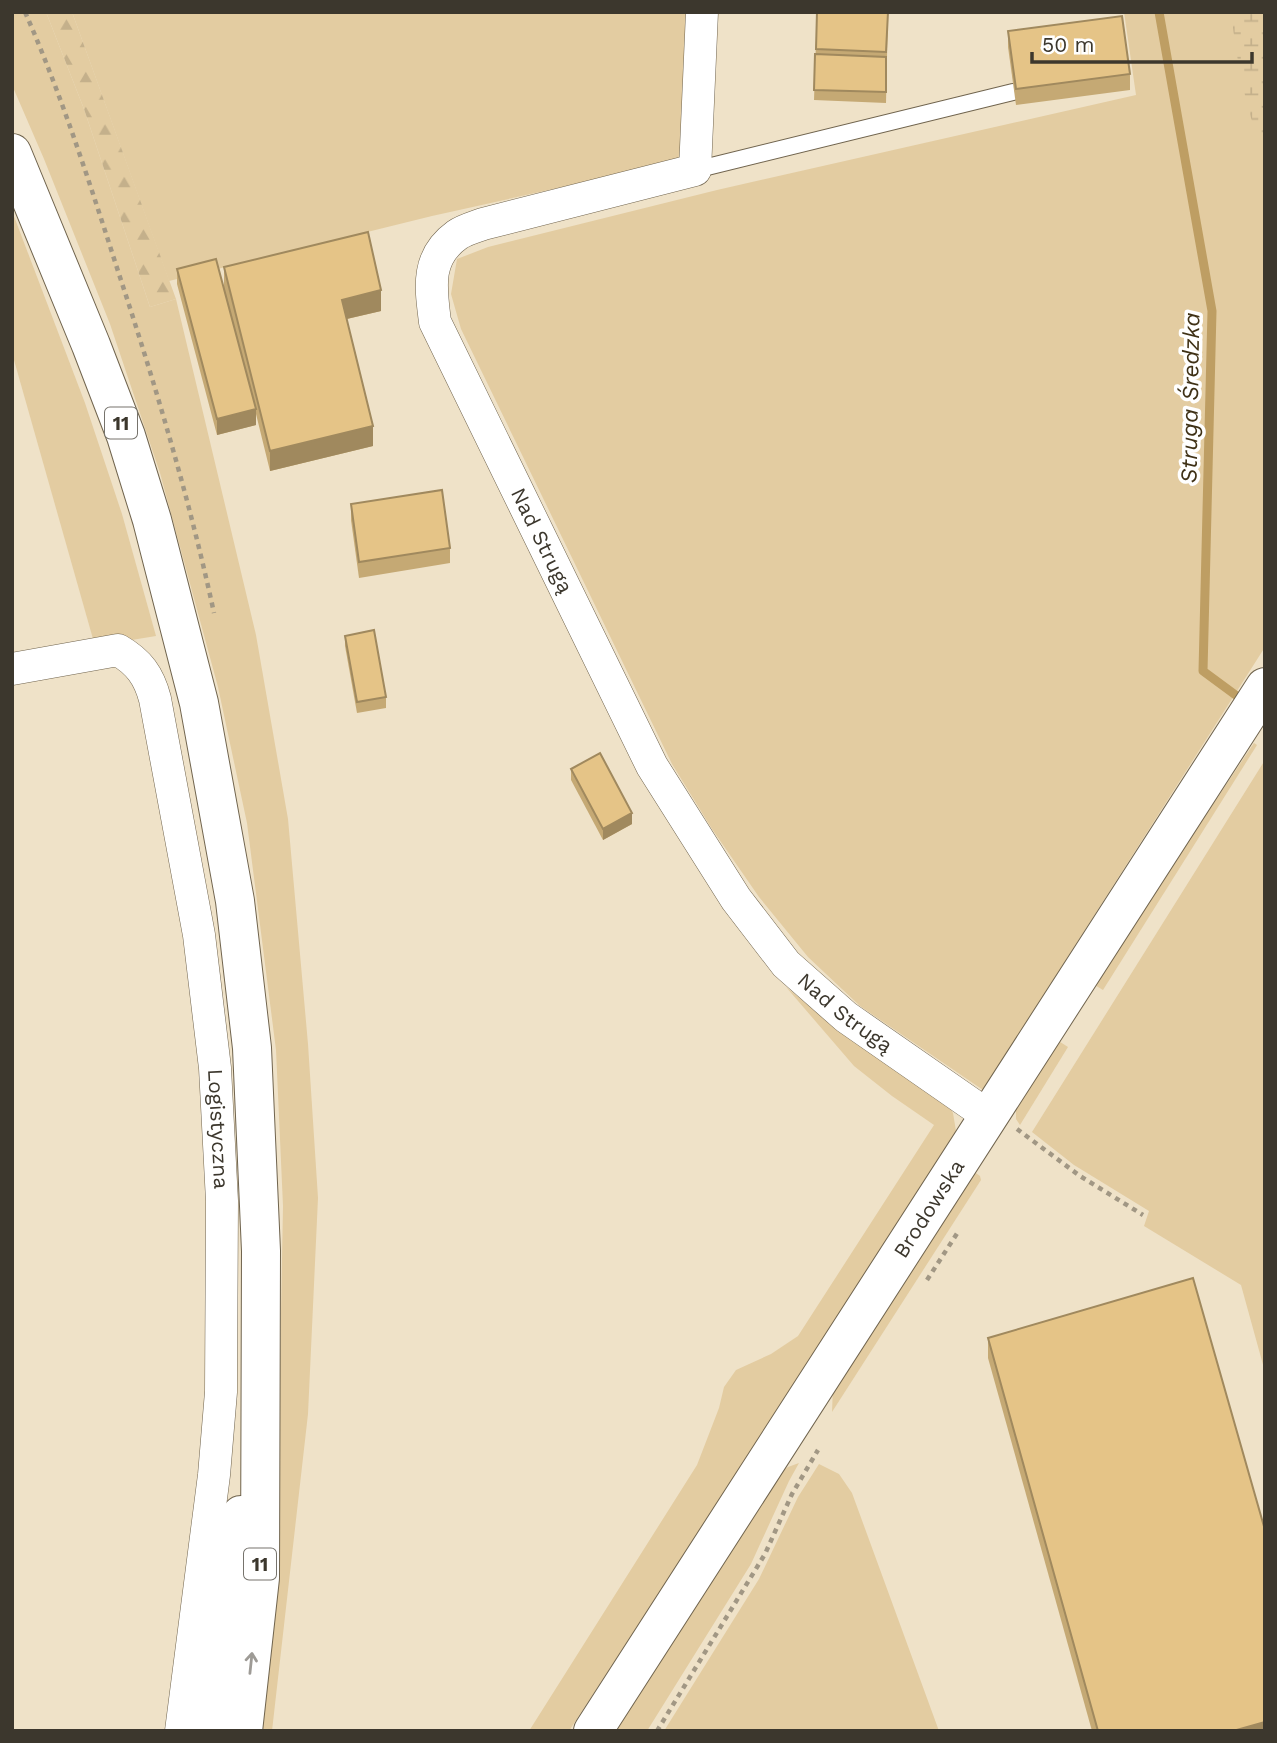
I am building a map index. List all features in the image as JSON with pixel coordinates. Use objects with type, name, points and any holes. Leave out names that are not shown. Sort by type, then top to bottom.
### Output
[{"type":"main road","name":"11","points":[[12,153],[130,448],[180,624],[222,821],[243,953],[253,1060],[260,1238],[260,1578],[243,1731]]},
{"type":"main road","name":"Brodowska","points":[[593,1731],[1265,687]]},
{"type":"main road","name":"11","points":[[211,1731],[260,1395]]},
{"type":"street","points":[[695,170],[702,12]]},
{"type":"street","name":"Nad Strugą","points":[[695,170],[483,224],[457,235],[435,260],[432,290],[435,322],[652,766],[736,899],[786,964],[846,1017],[989,1113]]},
{"type":"street","name":"Logistyczna","points":[[12,669],[118,650],[142,667],[151,683],[155,699],[199,935],[215,1068],[222,1201],[221,1392],[214,1475],[181,1731]]},
{"type":"lane","points":[[695,170],[1013,92]]},
{"type":"path","points":[[25,12],[70,128],[161,401],[197,533],[214,613]]},
{"type":"path","points":[[989,1113],[1143,1215]]},
{"type":"path","points":[[656,1731],[765,1554],[792,1493],[818,1449]]},
{"type":"green space","points":[[12,12],[46,12],[84,109],[150,307],[176,299],[256,635],[288,819],[308,1044],[318,1198],[308,1414],[272,1731],[254,1731],[279,1419],[283,1206],[276,1050],[247,823],[218,687],[160,473],[110,324],[12,85]]},
{"type":"green space","points":[[46,12],[72,12],[176,299],[150,307],[84,109]]},
{"type":"green space","points":[[72,12],[690,12],[684,160],[432,216],[169,281]]},
{"type":"green space","points":[[1124,12],[1265,12],[1265,647],[983,1090],[860,1006],[808,957],[759,897],[712,829],[672,764],[461,329],[451,294],[457,259],[488,247],[717,190],[1136,95]]},
{"type":"green space","points":[[1231,12],[1265,12],[1265,156],[1243,86]]},
{"type":"green space","points":[[12,211],[85,403],[122,514],[156,636],[95,646],[12,353]]},
{"type":"green space","points":[[1254,743],[1257,745],[1103,990],[1093,984]]},
{"type":"green space","points":[[1265,760],[1265,1372],[1241,1285],[1144,1226],[1149,1211],[1074,1165],[1032,1132]]},
{"type":"green space","points":[[786,987],[841,1032],[947,1102],[953,1113],[956,1131],[789,1394],[569,1731],[529,1731],[697,1465],[719,1408],[724,1387],[736,1370],[771,1354],[798,1336],[934,1125],[854,1066]]},
{"type":"green space","points":[[1057,1040],[1068,1047],[1020,1125],[1016,1119],[1016,1108]]},
{"type":"green space","points":[[973,1171],[981,1180],[832,1412],[833,1386]]},
{"type":"green space","points":[[799,1463],[751,1564],[647,1731],[611,1731],[778,1474]]},
{"type":"green space","points":[[819,1464],[839,1474],[852,1493],[939,1731],[664,1731],[759,1579],[798,1497]]},
{"type":"building","points":[[817,12],[888,12],[886,52],[816,49]]},
{"type":"building","points":[[1122,16],[1130,74],[1016,89],[1008,31]]},
{"type":"building","points":[[815,54],[886,57],[886,92],[814,90]]},
{"type":"building","points":[[368,232],[381,290],[342,300],[373,426],[270,451],[224,267]]},
{"type":"building","points":[[216,259],[256,409],[217,419],[177,269]]},
{"type":"building","points":[[442,490],[450,548],[359,562],[351,504]]},
{"type":"building","points":[[374,630],[386,697],[357,702],[345,636]]},
{"type":"building","points":[[600,753],[632,813],[603,829],[571,769]]},
{"type":"building","points":[[1193,1278],[1265,1530],[1265,1722],[1233,1731],[1098,1731],[988,1338]]},
{"type":"waterway","name":"Struga Średzka","points":[[1159,12],[1212,311],[1203,671],[1245,702]]}]
